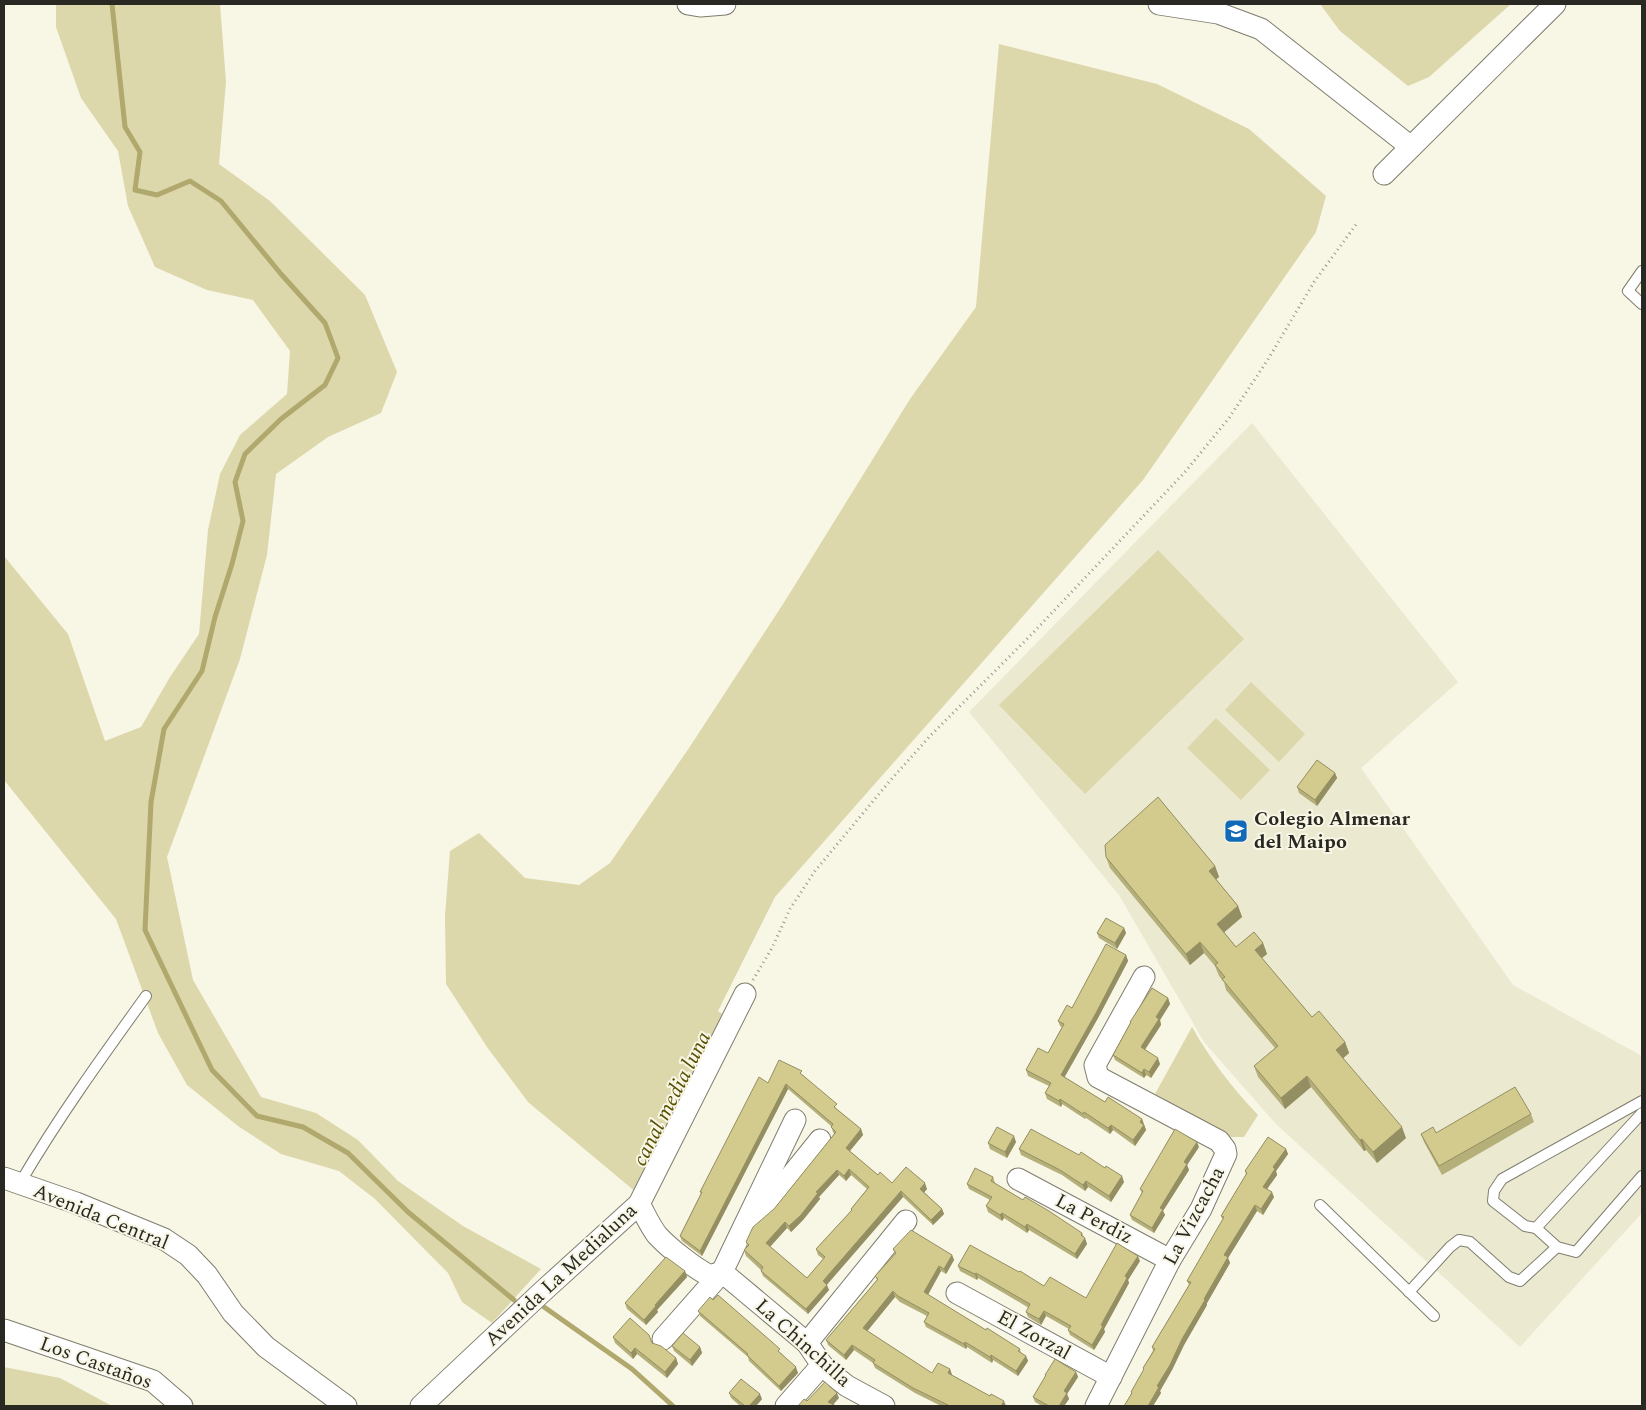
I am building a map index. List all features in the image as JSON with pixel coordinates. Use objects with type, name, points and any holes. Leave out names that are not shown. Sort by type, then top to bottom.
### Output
[{"type":"street","points":[[688,4],[700,6],[725,4]]},
{"type":"street","points":[[1159,4],[1218,13],[1261,29],[1411,147]]},
{"type":"street","points":[[1384,174],[1555,4]]},
{"type":"street","name":"La Vizcacha","points":[[1096,1406],[1170,1260],[1201,1209],[1226,1154],[1225,1149],[1218,1141],[1098,1077],[1095,1065],[1144,977]]},
{"type":"street","name":"Avenida La Medialuna","points":[[421,1406],[540,1293],[639,1204],[745,994]]},
{"type":"street","points":[[663,1339],[722,1272],[795,1120]]},
{"type":"street","points":[[746,1222],[766,1207],[820,1140]]},
{"type":"street","name":"La Perdiz","points":[[1018,1179],[1170,1260]]},
{"type":"street","name":"Avenida Central","points":[[12,1180],[76,1203],[164,1239],[188,1255],[207,1276],[233,1313],[266,1346],[346,1406]]},
{"type":"street","points":[[639,1204],[656,1234],[689,1262],[710,1276],[722,1272]]},
{"type":"street","points":[[807,1343],[906,1221]]},
{"type":"street","name":"La Chinchilla","points":[[722,1272],[807,1343],[822,1364],[847,1386],[884,1406]]},
{"type":"street","name":"El Zorzal","points":[[957,1293],[1111,1377]]},
{"type":"street","name":"Los Castaños","points":[[4,1330],[153,1381],[182,1406]]},
{"type":"street","points":[[786,1406],[822,1364]]},
{"type":"lane","points":[[1642,271],[1628,291],[1642,304]]},
{"type":"lane","points":[[12,1180],[46,1139],[74,1096],[146,996]]},
{"type":"lane","points":[[1642,1101],[1502,1179],[1494,1191],[1493,1201],[1525,1226],[1536,1228],[1557,1247],[1576,1252],[1642,1176]]},
{"type":"lane","points":[[1536,1228],[1642,1114]]},
{"type":"lane","points":[[1320,1205],[1434,1316]]},
{"type":"lane","points":[[1410,1292],[1450,1247],[1459,1240],[1470,1242],[1509,1277],[1520,1281],[1557,1247]]},
{"type":"path","points":[[745,994],[772,948],[790,909],[815,871],[930,736],[1030,636],[1185,472],[1229,418],[1267,361],[1314,282],[1358,222]]},
{"type":"shaded area","points":[[56,4],[220,4],[226,82],[219,164],[270,201],[365,295],[397,372],[381,413],[328,437],[276,474],[267,555],[240,659],[167,857],[193,980],[261,1097],[316,1113],[358,1140],[398,1181],[463,1226],[541,1269],[492,1323],[462,1302],[448,1273],[375,1199],[339,1171],[281,1154],[238,1126],[187,1085],[158,1033],[116,919],[4,780],[4,556],[68,634],[105,741],[141,727],[170,677],[199,634],[208,530],[220,474],[240,435],[287,394],[290,351],[253,300],[207,290],[155,267],[128,206],[118,151],[81,98],[56,27]]},
{"type":"shaded area","points":[[1320,4],[1511,4],[1429,77],[1408,86],[1340,31]]},
{"type":"shaded area","points":[[999,44],[1157,84],[1249,129],[1326,196],[1316,232],[1143,480],[775,897],[718,1011],[728,1018],[637,1193],[528,1102],[487,1047],[446,984],[445,916],[450,851],[479,833],[525,878],[579,885],[610,863],[689,748],[785,601],[910,399],[976,307]]},
{"type":"shaded area","name":"Colegio Almenar del Maipo","points":[[1252,423],[1458,682],[1361,768],[1513,985],[1642,1056],[1642,1213],[1520,1347],[1276,1124],[1204,1042],[1119,895],[969,712]]},
{"type":"shaded area","points":[[1158,550],[1244,639],[1085,794],[999,705]]},
{"type":"shaded area","points":[[1251,682],[1305,734],[1279,762],[1225,710]]},
{"type":"shaded area","points":[[1216,718],[1270,770],[1241,800],[1187,748]]},
{"type":"shaded area","points":[[1192,1027],[1222,1073],[1258,1115],[1244,1137],[1231,1137],[1155,1094]]},
{"type":"shaded area","points":[[4,1367],[60,1378],[112,1406],[4,1406]]},
{"type":"building","points":[[1317,760],[1335,773],[1315,800],[1297,787]]},
{"type":"building","points":[[1158,797],[1215,866],[1209,871],[1238,906],[1217,924],[1236,947],[1254,932],[1263,943],[1255,950],[1312,1017],[1319,1011],[1345,1042],[1336,1050],[1402,1127],[1373,1152],[1362,1139],[1360,1140],[1307,1076],[1281,1098],[1254,1066],[1278,1046],[1222,979],[1225,977],[1215,965],[1218,963],[1200,942],[1186,954],[1106,857],[1105,845]]},
{"type":"building","points":[[1106,918],[1124,928],[1115,943],[1097,933]]},
{"type":"building","points":[[1106,944],[1126,955],[1061,1075],[1105,1102],[1108,1097],[1142,1119],[1140,1122],[1144,1125],[1133,1140],[1111,1125],[1108,1128],[1084,1112],[1083,1114],[1060,1099],[1059,1101],[1045,1093],[1051,1083],[1026,1070],[1038,1048],[1048,1053],[1064,1024],[1058,1021],[1067,1005],[1072,1008]]},
{"type":"building","points":[[1152,988],[1168,998],[1156,1017],[1159,1019],[1141,1047],[1158,1058],[1149,1072],[1144,1069],[1142,1073],[1113,1055],[1130,1022]]},
{"type":"building","points":[[779,1060],[802,1071],[800,1073],[837,1104],[834,1107],[861,1129],[846,1148],[878,1175],[880,1172],[892,1183],[906,1167],[925,1183],[920,1189],[942,1209],[931,1220],[901,1191],[823,1281],[827,1285],[806,1309],[761,1271],[763,1267],[744,1250],[749,1245],[746,1242],[753,1227],[774,1209],[836,1132],[831,1127],[833,1124],[786,1084],[700,1251],[680,1236],[702,1192],[700,1192],[759,1077],[768,1083]],"holes":[[[849,1169],[869,1187],[852,1210],[816,1249],[825,1257],[807,1278],[766,1243],[785,1222],[789,1226],[801,1215],[818,1193],[816,1192],[837,1170],[844,1176]]]},
{"type":"building","points":[[1515,1087],[1531,1114],[1439,1166],[1421,1134],[1433,1127],[1436,1133]]},
{"type":"building","points":[[997,1127],[1014,1136],[1005,1152],[988,1143]]},
{"type":"building","points":[[1031,1129],[1079,1155],[1081,1152],[1105,1168],[1106,1166],[1122,1176],[1109,1196],[1086,1181],[1083,1185],[1060,1170],[1019,1149]]},
{"type":"building","points":[[1175,1129],[1197,1142],[1184,1162],[1187,1164],[1160,1208],[1163,1209],[1152,1228],[1130,1215],[1143,1191],[1140,1189]]},
{"type":"building","points":[[1268,1137],[1286,1149],[1273,1167],[1275,1169],[1263,1187],[1272,1192],[1261,1209],[1255,1205],[1224,1255],[1228,1257],[1182,1339],[1148,1406],[1124,1406],[1155,1349],[1152,1347],[1191,1282],[1187,1281],[1224,1217],[1221,1216],[1247,1173],[1245,1171]]},
{"type":"building","points":[[975,1168],[993,1177],[991,1181],[1023,1200],[1025,1197],[1082,1233],[1081,1235],[1085,1238],[1075,1254],[1027,1224],[1025,1227],[986,1206],[992,1197],[967,1184]]},
{"type":"building","points":[[911,1230],[952,1255],[944,1269],[939,1266],[924,1292],[986,1330],[987,1328],[1020,1349],[1018,1351],[1026,1356],[1016,1371],[991,1355],[990,1357],[965,1342],[964,1344],[924,1322],[929,1313],[898,1296],[893,1291],[863,1328],[932,1373],[938,1363],[950,1369],[948,1373],[990,1396],[991,1394],[1004,1401],[1001,1406],[950,1406],[913,1388],[873,1363],[875,1360],[852,1345],[844,1355],[826,1340],[878,1279],[875,1276],[896,1253],[893,1249]]},
{"type":"building","points":[[1117,1243],[1138,1256],[1125,1276],[1127,1278],[1092,1345],[1068,1330],[1071,1326],[1044,1311],[1039,1319],[1026,1312],[1030,1304],[976,1273],[958,1266],[970,1245],[1044,1286],[1050,1277],[1086,1298]]},
{"type":"building","points":[[666,1257],[685,1271],[644,1320],[625,1303]]},
{"type":"building","points":[[718,1295],[780,1349],[778,1351],[796,1367],[779,1386],[748,1354],[698,1311],[710,1297],[713,1300]]},
{"type":"building","points":[[630,1318],[649,1335],[652,1343],[661,1346],[676,1358],[665,1372],[635,1348],[631,1353],[613,1337]]},
{"type":"building","points":[[683,1333],[700,1347],[690,1360],[672,1346]]},
{"type":"building","points":[[1055,1359],[1076,1372],[1064,1391],[1067,1393],[1059,1406],[1049,1406],[1033,1397]]},
{"type":"building","points":[[741,1379],[760,1394],[749,1406],[745,1406],[729,1393]]},
{"type":"building","points":[[825,1382],[837,1393],[828,1402],[836,1406],[798,1406],[804,1399],[807,1401]]},
{"type":"waterway","points":[[112,4],[125,127],[140,152],[135,190],[157,195],[190,181],[221,201],[281,274],[325,323],[338,358],[325,385],[281,419],[245,454],[235,482],[243,521],[215,617],[202,671],[164,729],[151,802],[145,930],[212,1070],[257,1116],[303,1127],[348,1153],[408,1212],[514,1300]]},
{"type":"waterway","points":[[544,1307],[632,1369],[673,1406]]},
{"type":"place","name":"Colegio Almenar del Maipo","points":[[1236,831]]},
{"type":"water label","name":"canal media luna","points":[[672,1099]]}]
